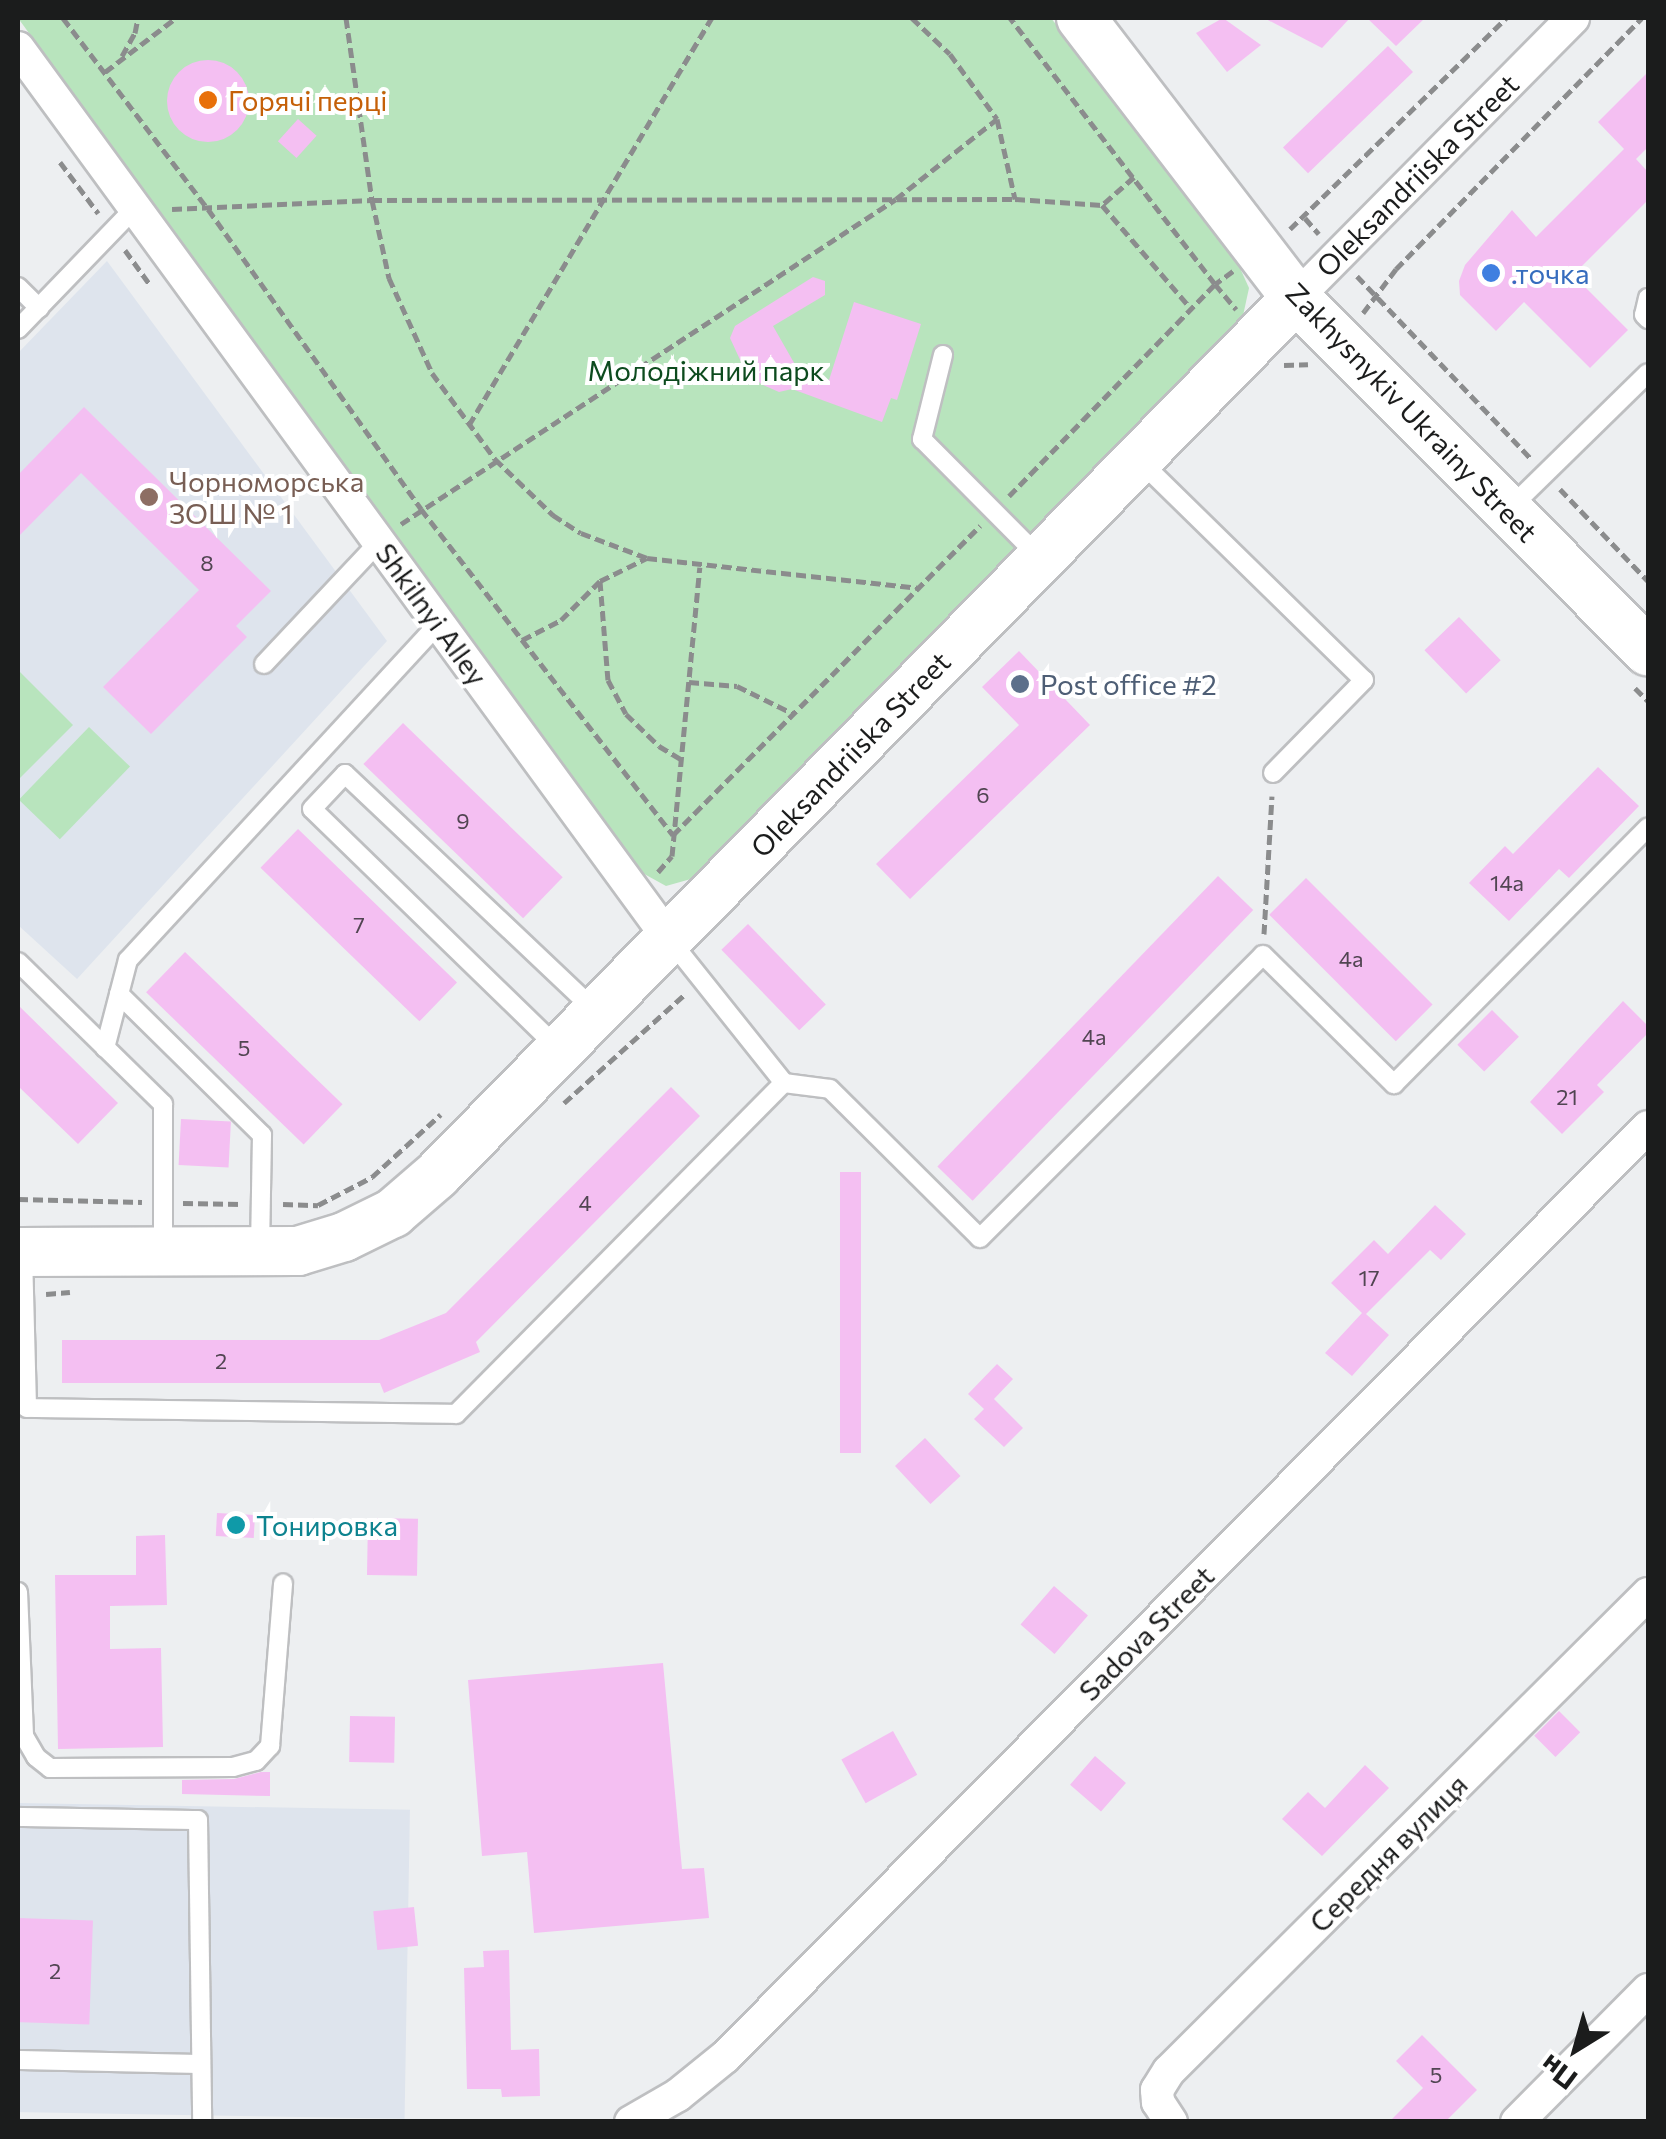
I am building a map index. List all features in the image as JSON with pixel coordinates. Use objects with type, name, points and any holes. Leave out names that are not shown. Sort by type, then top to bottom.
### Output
[{"type":"main road","name":"Zakhysnykiv Ukrainy Street","points":[[1089,21],[1296,298],[1648,650]]},
{"type":"main road","name":"Oleksandriiska Street","points":[[20,1252],[298,1251],[344,1237],[393,1213],[437,1176],[670,940],[1296,298]]},
{"type":"street","name":"Oleksandriiska Street","points":[[1296,298],[1573,18]]},
{"type":"street","name":"Shkilnyi Alley","points":[[18,48],[670,940]]},
{"type":"street","name":"Sadova Street","points":[[631,2122],[678,2095],[725,2057],[1648,1127]]},
{"type":"street","name":"Середня вулиця","points":[[1170,2122],[1158,2102],[1157,2090],[1169,2071],[1648,1594]]},
{"type":"street","points":[[1517,2122],[1648,1990]]},
{"type":"lane","points":[[18,330],[134,209]]},
{"type":"lane","points":[[18,287],[38,308]]},
{"type":"lane","points":[[1648,298],[1644,314],[1648,320]]},
{"type":"lane","points":[[943,355],[922,439],[1040,558]]},
{"type":"lane","points":[[1508,510],[1648,373]]},
{"type":"lane","points":[[1138,459],[1364,680],[1273,773]]},
{"type":"lane","points":[[264,664],[379,542]]},
{"type":"lane","points":[[105,1048],[128,960],[439,623]]},
{"type":"lane","points":[[560,1050],[312,809],[345,774],[597,1013]]},
{"type":"lane","points":[[670,940],[784,1083],[830,1089],[980,1238],[1263,955],[1394,1084],[1648,828]]},
{"type":"lane","points":[[18,962],[163,1104],[163,1251]]},
{"type":"lane","points":[[119,994],[262,1135],[260,1251]]},
{"type":"lane","points":[[20,1252],[26,1408],[456,1414],[784,1083]]},
{"type":"lane","points":[[18,1592],[24,1736],[36,1757],[50,1768],[233,1767],[256,1761],[270,1746],[283,1584]]},
{"type":"lane","points":[[18,1817],[198,1820],[202,2122]]},
{"type":"lane","points":[[18,2060],[201,2064]]},
{"type":"path","points":[[63,18],[208,209],[421,508],[673,836]]},
{"type":"path","points":[[120,58],[136,33],[138,18]]},
{"type":"path","points":[[105,72],[176,18]]},
{"type":"path","points":[[346,18],[372,200],[389,278],[408,328],[432,373],[494,459],[553,514],[581,533],[647,558],[700,567],[918,588]]},
{"type":"path","points":[[469,425],[712,18]]},
{"type":"path","points":[[912,18],[950,54],[997,119],[1015,199]]},
{"type":"path","points":[[673,836],[994,512],[1189,306],[1216,284],[1010,18]]},
{"type":"path","points":[[1305,218],[1506,18]]},
{"type":"path","points":[[1538,466],[1377,299],[1396,269],[1642,18]]},
{"type":"path","points":[[379,542],[494,459],[896,199],[997,119]]},
{"type":"path","points":[[134,209],[372,200],[1015,199],[1102,205],[1134,177]]},
{"type":"path","points":[[1102,205],[1189,306]]},
{"type":"path","points":[[1281,366],[1292,362],[1312,364]]},
{"type":"path","points":[[1552,480],[1648,581]]},
{"type":"path","points":[[522,640],[561,620],[600,581],[647,558]]},
{"type":"path","points":[[672,856],[700,567]]},
{"type":"path","points":[[600,581],[608,680],[626,714],[659,746],[681,759]]},
{"type":"path","points":[[688,682],[738,686],[794,714]]},
{"type":"path","points":[[1263,955],[1273,773]]},
{"type":"path","points":[[268,1204],[318,1205],[372,1176],[453,1103]]},
{"type":"path","points":[[18,1199],[251,1204]]},
{"type":"shaded area","name":"Чорноморська ЗОШ № 1","points":[[107,261],[387,641],[77,979],[18,925],[18,353]]},
{"type":"shaded area","points":[[18,1803],[410,1810],[405,2119],[18,2112]]},
{"type":"green space","name":"Молодіжний парк","points":[[18,18],[1051,18],[1235,257],[1249,288],[1241,325],[698,877],[666,886],[637,870]]},
{"type":"green space","points":[[18,670],[73,725],[18,780]]},
{"type":"green space","points":[[89,727],[130,767],[60,839],[19,800]]},
{"type":"building","points":[[1223,18],[1261,45],[1227,72],[1196,33]]},
{"type":"building","points":[[1264,18],[1350,18],[1322,48]]},
{"type":"building","points":[[1367,18],[1425,18],[1396,46]]},
{"type":"building","points":[[1388,46],[1413,72],[1308,173],[1283,147]]},
{"type":"building","points":[[208,60],[224,63],[237,72],[246,85],[246,117],[237,130],[224,139],[208,142],[192,139],[179,130],[170,117],[167,101],[170,85],[179,72],[192,63]]},
{"type":"building","points":[[1648,72],[1648,147],[1636,159],[1648,172],[1648,200],[1573,275],[1628,330],[1590,368],[1524,302],[1496,331],[1460,295],[1459,281],[1465,265],[1512,210],[1536,237],[1624,149],[1598,122]]},
{"type":"building","points":[[298,119],[317,136],[297,158],[278,141]]},
{"type":"building","points":[[813,277],[825,281],[825,295],[773,326],[797,368],[829,380],[854,302],[921,324],[897,400],[891,398],[882,422],[792,389],[779,392],[761,384],[742,364],[730,338],[735,326]]},
{"type":"building","points":[[84,407],[271,591],[236,626],[247,637],[151,734],[103,687],[199,590],[81,473],[18,537],[18,475]]},
{"type":"building","points":[[1459,617],[1501,660],[1466,694],[1424,650]]},
{"type":"building","points":[[1019,651],[1090,725],[910,899],[876,864],[1019,725],[982,687]]},
{"type":"building","points":[[403,723],[563,877],[523,918],[363,764]]},
{"type":"building","points":[[1598,767],[1639,806],[1569,878],[1559,869],[1509,921],[1469,883],[1505,846],[1513,854]]},
{"type":"building","points":[[298,829],[457,983],[419,1021],[260,868]]},
{"type":"building","points":[[1218,876],[1253,910],[973,1201],[937,1167]]},
{"type":"building","points":[[1306,878],[1433,1005],[1396,1041],[1269,915]]},
{"type":"building","points":[[748,924],[826,1005],[799,1030],[721,950]]},
{"type":"building","points":[[185,952],[343,1104],[304,1144],[146,992]]},
{"type":"building","points":[[1623,1001],[1648,1026],[1648,1033],[1597,1085],[1604,1092],[1562,1134],[1530,1102]]},
{"type":"building","points":[[18,1005],[118,1103],[78,1144],[18,1086]]},
{"type":"building","points":[[1492,1010],[1519,1037],[1484,1072],[1457,1045]]},
{"type":"building","points":[[671,1087],[700,1116],[476,1342],[480,1352],[384,1393],[380,1383],[62,1383],[62,1340],[379,1340],[446,1313]]},
{"type":"building","points":[[181,1119],[231,1122],[229,1168],[179,1165]]},
{"type":"building","points":[[840,1172],[861,1172],[861,1453],[840,1453]]},
{"type":"building","points":[[1435,1205],[1466,1234],[1441,1260],[1430,1250],[1366,1314],[1389,1335],[1352,1376],[1325,1353],[1362,1313],[1331,1283],[1374,1240],[1388,1254]]},
{"type":"building","points":[[997,1364],[1013,1379],[994,1399],[1023,1428],[1004,1447],[974,1419],[984,1409],[968,1394]]},
{"type":"building","points":[[925,1438],[960,1476],[930,1504],[895,1466]]},
{"type":"building","name":"Тонировка","points":[[217,1513],[255,1515],[254,1538],[216,1536]]},
{"type":"building","points":[[368,1518],[418,1519],[417,1576],[367,1575]]},
{"type":"building","points":[[165,1535],[167,1605],[110,1606],[110,1649],[161,1648],[163,1747],[58,1749],[55,1575],[136,1575],[136,1536]]},
{"type":"building","points":[[1054,1586],[1088,1616],[1055,1654],[1021,1624]]},
{"type":"building","points":[[663,1663],[682,1869],[704,1868],[709,1918],[534,1933],[527,1852],[482,1856],[468,1680]]},
{"type":"building","points":[[1559,1711],[1580,1732],[1555,1757],[1534,1736]]},
{"type":"building","points":[[350,1716],[395,1717],[394,1763],[349,1762]]},
{"type":"building","points":[[893,1731],[917,1775],[866,1803],[841,1760]]},
{"type":"building","points":[[1095,1756],[1126,1783],[1101,1812],[1070,1785]]},
{"type":"building","points":[[1365,1765],[1389,1788],[1322,1856],[1282,1819],[1308,1792],[1325,1808]]},
{"type":"building","points":[[270,1772],[270,1796],[182,1794],[182,1780],[234,1779]]},
{"type":"building","points":[[414,1907],[418,1946],[377,1950],[373,1911]]},
{"type":"building","points":[[18,1918],[93,1921],[89,2025],[18,2022]]},
{"type":"building","points":[[509,1950],[511,2050],[539,2049],[540,2096],[502,2097],[501,2089],[467,2089],[464,1968],[484,1967],[483,1951]]},
{"type":"building","points":[[1422,2035],[1477,2090],[1445,2122],[1389,2122],[1423,2088],[1396,2061]]},
{"type":"place","name":"Горячі перці","points":[[208,100]]},
{"type":"place","name":".точка","points":[[1491,273]]},
{"type":"place","name":"Чорноморська ЗОШ № 1","points":[[149,497]]},
{"type":"place","name":"Post office #2","points":[[1020,684]]},
{"type":"place","name":"Тонировка","points":[[236,1525]]}]
